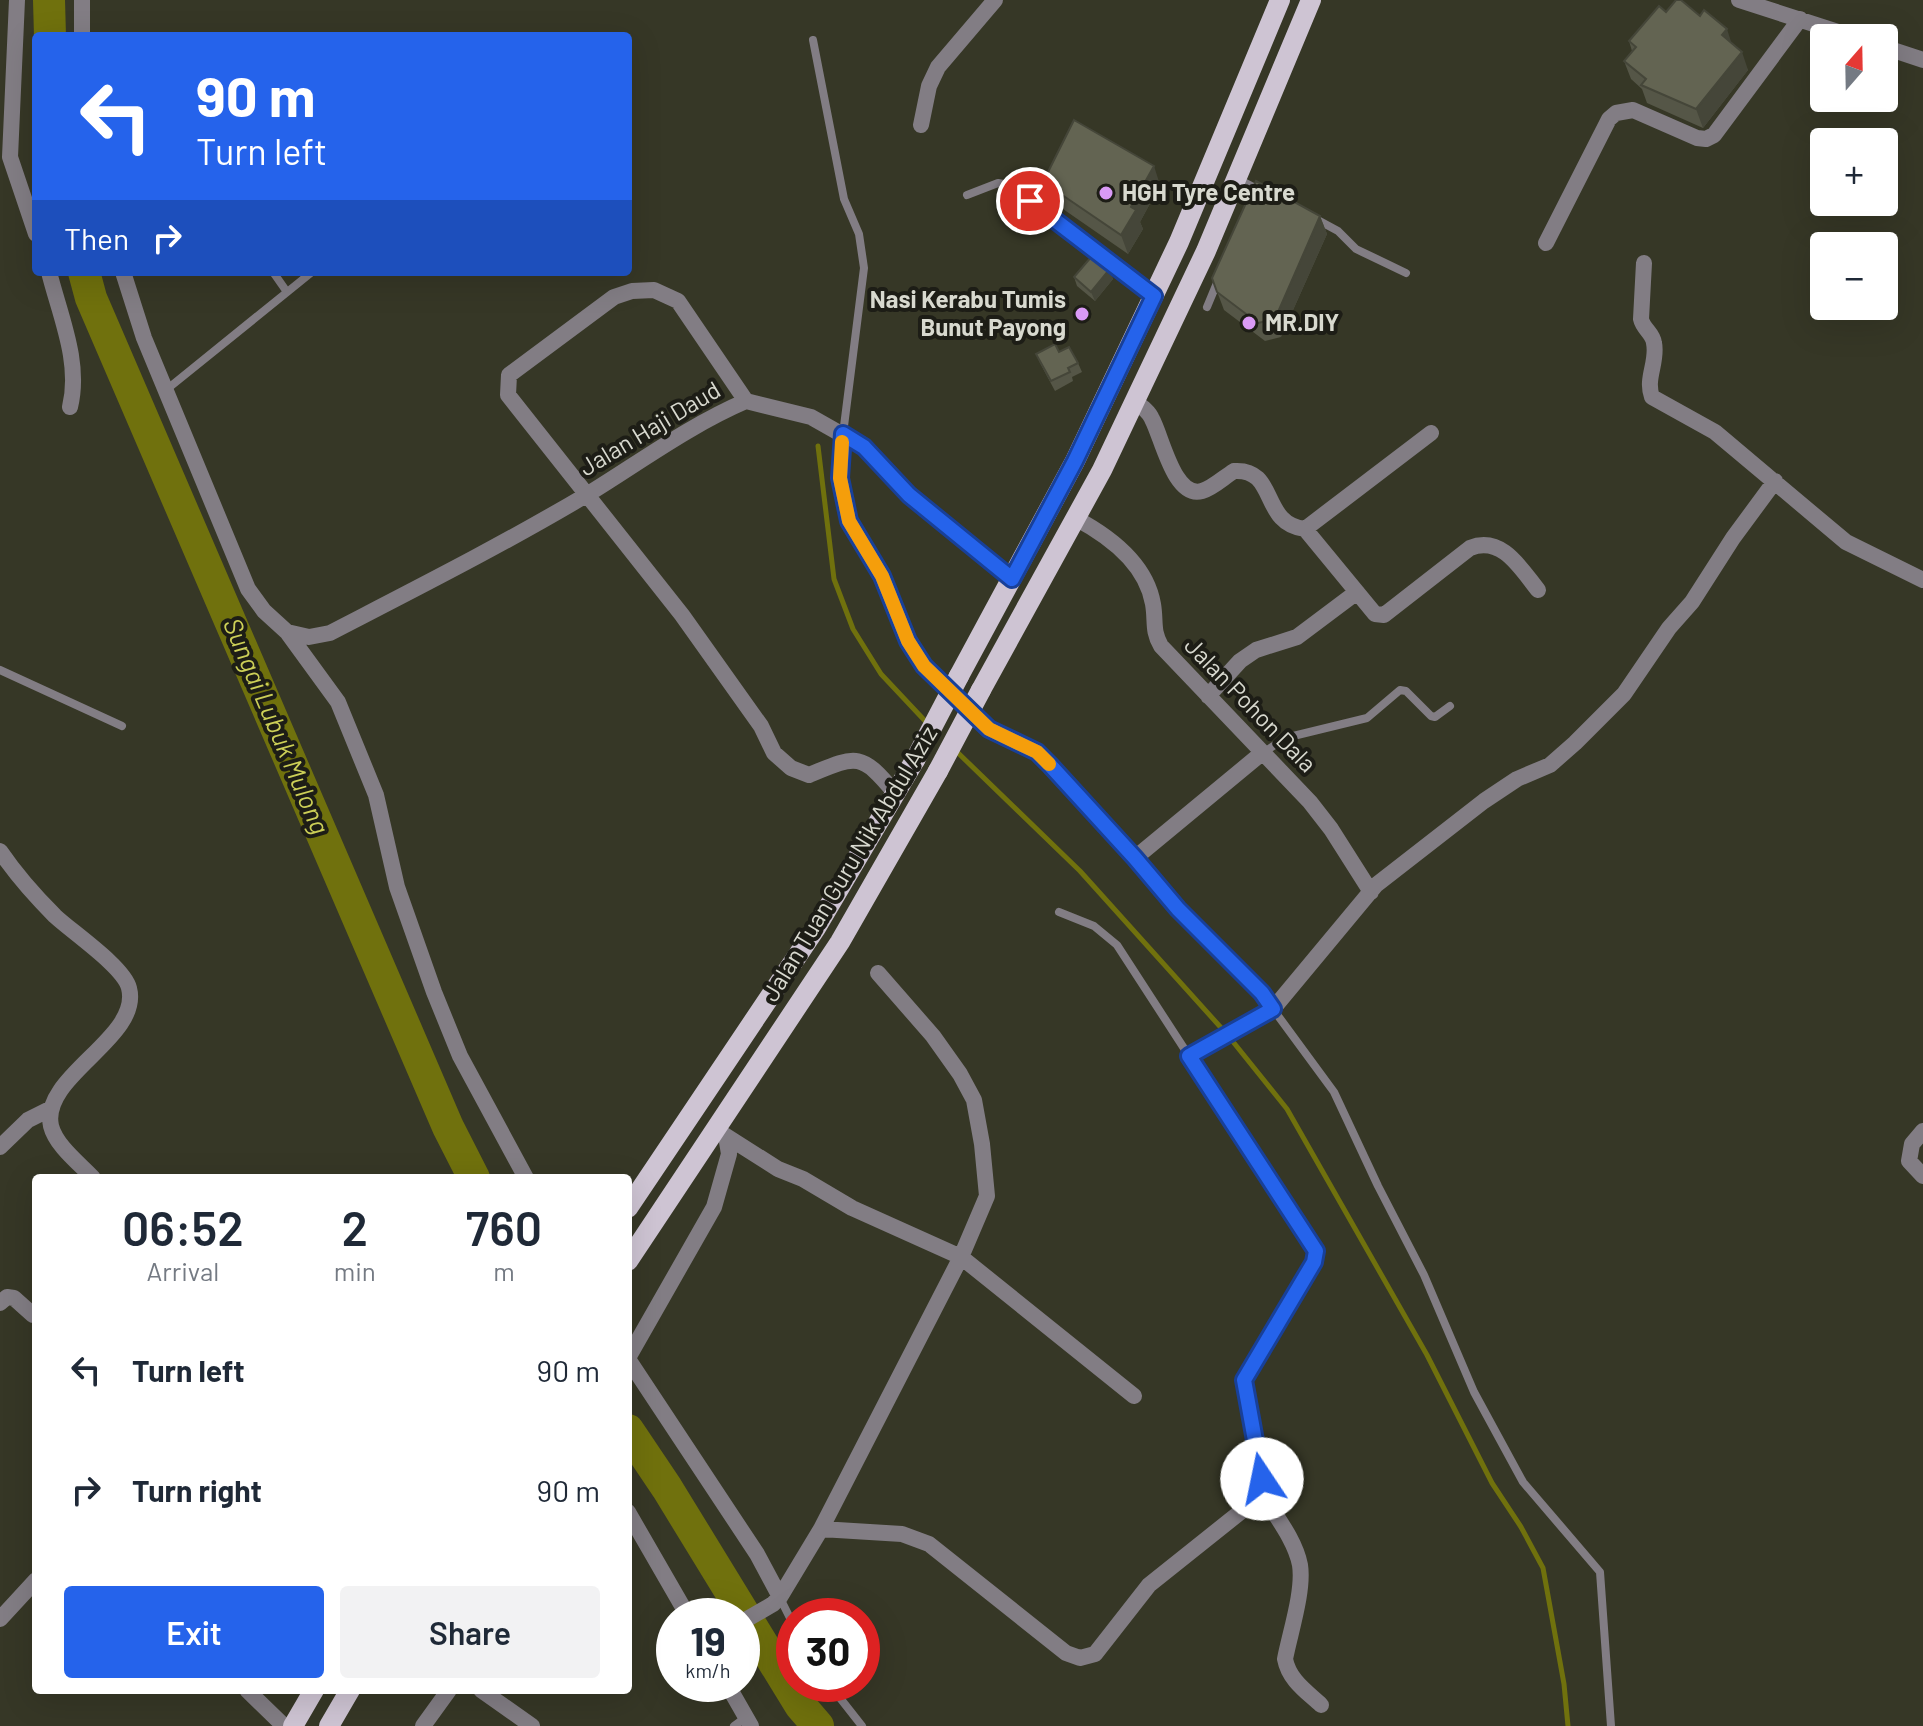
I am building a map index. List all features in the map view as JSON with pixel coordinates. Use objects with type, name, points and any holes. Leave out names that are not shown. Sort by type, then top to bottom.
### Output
[{"type":"main road","name":"Jalan Tuan Guru Nik Abdul Aziz","points":[[632,1202],[816,928],[915,760],[1075,461],[1154,296],[1280,0]]},
{"type":"main road","name":"Jalan Tuan Guru Nik Abdul Aziz","points":[[632,1255],[721,1132],[840,942],[938,771],[1075,518],[1206,251],[1311,0]]},
{"type":"main road","points":[[1185,225],[1195,229],[1206,226],[1221,210]]},
{"type":"main road","points":[[293,1726],[312,1694]]},
{"type":"main road","points":[[329,1726],[348,1694]]},
{"type":"street","points":[[17,0],[10,157],[32,222]]},
{"type":"street","points":[[82,0],[82,32]]},
{"type":"street","points":[[921,125],[929,86],[938,67],[995,0]]},
{"type":"street","points":[[1745,1],[1815,24]]},
{"type":"street","points":[[1546,243],[1609,119],[1616,113],[1633,110],[1697,138],[1706,139],[1714,135],[1800,19]]},
{"type":"street","points":[[1898,52],[1923,60]]},
{"type":"street","points":[[1644,263],[1641,319],[1655,344],[1649,387],[1652,397],[1715,432],[1846,542],[1923,580]]},
{"type":"street","points":[[50,276],[74,365],[74,391],[70,407]]},
{"type":"street","points":[[124,276],[144,338],[248,589],[264,611],[287,632],[338,702],[356,740],[376,795],[397,887],[434,992],[460,1056],[524,1174]]},
{"type":"street","points":[[746,401],[678,301],[654,290],[632,291],[614,297],[509,375],[507,386],[508,395],[682,615],[761,726],[774,753],[791,768],[809,775],[844,760],[857,759],[873,767],[895,793]]},
{"type":"street","name":"Jalan Haji Daud","points":[[287,632],[309,637],[330,633],[471,560],[587,494],[701,423],[746,401],[811,417],[864,447],[909,495],[1012,579]]},
{"type":"street","points":[[1134,401],[1152,418],[1184,488],[1197,492],[1234,471],[1248,472],[1261,482],[1280,519],[1288,525],[1305,529],[1371,612],[1384,615],[1470,548],[1480,544],[1490,544],[1513,559],[1538,590]]},
{"type":"street","points":[[1305,529],[1431,433]]},
{"type":"street","points":[[843,434],[840,478],[849,521],[882,576],[908,641],[924,666],[989,729],[1037,752],[1178,909],[1262,993],[1273,1009]]},
{"type":"street","points":[[821,1529],[902,1534],[929,1544],[1066,1653],[1080,1658],[1095,1654],[1149,1585],[1253,1502],[1261,1492],[1262,1479],[1244,1380],[1314,1262],[1316,1251],[1189,1056],[1273,1009],[1371,892],[1484,801],[1517,779],[1550,765],[1614,704],[1669,628],[1692,602],[1775,481]]},
{"type":"street","name":"Jalan Pohon Dala","points":[[1075,518],[1107,535],[1124,552],[1144,579],[1152,599],[1153,634],[1161,646],[1310,802],[1371,892]]},
{"type":"street","points":[[1208,696],[1240,661],[1256,650],[1297,637],[1357,592]]},
{"type":"street","points":[[1135,858],[1262,753]]},
{"type":"street","points":[[0,851],[54,915],[121,973],[129,988],[129,1006],[119,1025],[58,1093],[52,1108],[51,1126],[61,1144],[89,1174]]},
{"type":"street","points":[[777,1598],[821,1529],[961,1257],[987,1196],[974,1100],[933,1036],[878,973]]},
{"type":"street","points":[[0,1147],[28,1120],[52,1108]]},
{"type":"street","points":[[1923,1131],[1912,1144],[1909,1161],[1923,1176]]},
{"type":"street","points":[[721,1132],[778,1169],[803,1179],[852,1208],[961,1257],[1134,1396]]},
{"type":"street","points":[[632,1351],[714,1207],[729,1154],[721,1132]]},
{"type":"street","points":[[0,1303],[7,1297],[14,1298],[32,1314]]},
{"type":"street","points":[[632,1364],[757,1554],[776,1600],[760,1610]]},
{"type":"street","points":[[1261,1492],[1294,1547],[1300,1564],[1298,1593],[1285,1659],[1287,1668],[1292,1678],[1321,1705]]},
{"type":"street","points":[[632,1519],[678,1598]]},
{"type":"street","points":[[0,1619],[32,1584]]},
{"type":"street","points":[[251,1694],[284,1726]]},
{"type":"street","points":[[423,1726],[446,1694]]},
{"type":"street","points":[[487,1694],[532,1726]]},
{"type":"street","points":[[735,1702],[744,1723]]},
{"type":"lane","points":[[813,40],[844,199],[859,234],[864,268],[843,434]]},
{"type":"lane","points":[[1235,177],[1271,196]]},
{"type":"lane","points":[[967,195],[998,183],[1010,185],[1154,296]]},
{"type":"lane","points":[[1252,202],[1257,189]]},
{"type":"lane","points":[[1311,217],[1338,231],[1356,249],[1406,273]]},
{"type":"lane","points":[[1207,307],[1224,268]]},
{"type":"lane","points":[[276,276],[287,292]]},
{"type":"lane","points":[[166,391],[307,276]]},
{"type":"lane","points":[[0,670],[122,726]]},
{"type":"lane","points":[[1262,753],[1285,738],[1367,718],[1400,690],[1406,691],[1431,716],[1435,717],[1450,706]]},
{"type":"lane","points":[[1059,912],[1094,926],[1117,945],[1189,1056]]},
{"type":"lane","points":[[1273,1009],[1334,1092],[1424,1275],[1474,1392],[1523,1482],[1600,1572],[1611,1726]]},
{"type":"lane","points":[[843,1702],[862,1726]]},
{"type":"building","points":[[1676,0],[1681,0],[1700,16],[1704,10],[1727,29],[1722,35],[1742,52],[1696,109],[1641,85],[1646,79],[1624,61],[1636,47],[1629,41],[1659,6],[1666,12]]},
{"type":"building","points":[[1074,120],[1154,166],[1131,207],[1136,210],[1121,235],[1043,182]]},
{"type":"building","points":[[1256,181],[1320,216],[1275,319],[1258,323],[1217,292],[1212,278]]},
{"type":"building","points":[[1092,256],[1109,270],[1091,292],[1074,277]]},
{"type":"building","points":[[1055,344],[1059,352],[1069,347],[1078,363],[1068,368],[1070,372],[1051,381],[1036,354]]},
{"type":"waterway","name":"Sungai Lubuk Mulong","points":[[49,0],[50,32]]},
{"type":"waterway","name":"Sungai Lubuk Mulong","points":[[85,276],[91,298],[448,1127],[472,1174]]},
{"type":"waterway","points":[[818,446],[834,579],[853,629],[881,674],[927,723]]},
{"type":"waterway","points":[[954,749],[1080,871],[1224,1031]]},
{"type":"waterway","points":[[1230,1038],[1287,1109],[1427,1355],[1492,1483],[1543,1568],[1564,1684],[1568,1726]]},
{"type":"waterway","name":"Sungai Lubuk Mulong","points":[[632,1436],[800,1705],[818,1726]]},
{"type":"slow traffic","points":[[842,442],[840,478],[849,521],[882,576],[908,641],[924,666],[989,729],[1037,752],[1049,764]]},
{"type":"place","name":"HGH Tyre Centre","points":[[1106,193]]},
{"type":"place","name":"Nasi Kerabu Tumis Bunut Payong","points":[[1082,314]]},
{"type":"place","name":"MR.DIY","points":[[1249,323]]},
{"type":"route","points":[[1030,201],[1154,296],[1075,461],[1012,579],[909,495],[864,447],[843,434],[840,478],[849,521],[882,576],[908,641],[924,666],[989,729],[1037,752],[1178,909],[1262,993],[1273,1009],[1189,1056],[1316,1251],[1314,1262],[1244,1380],[1262,1479]]}]
